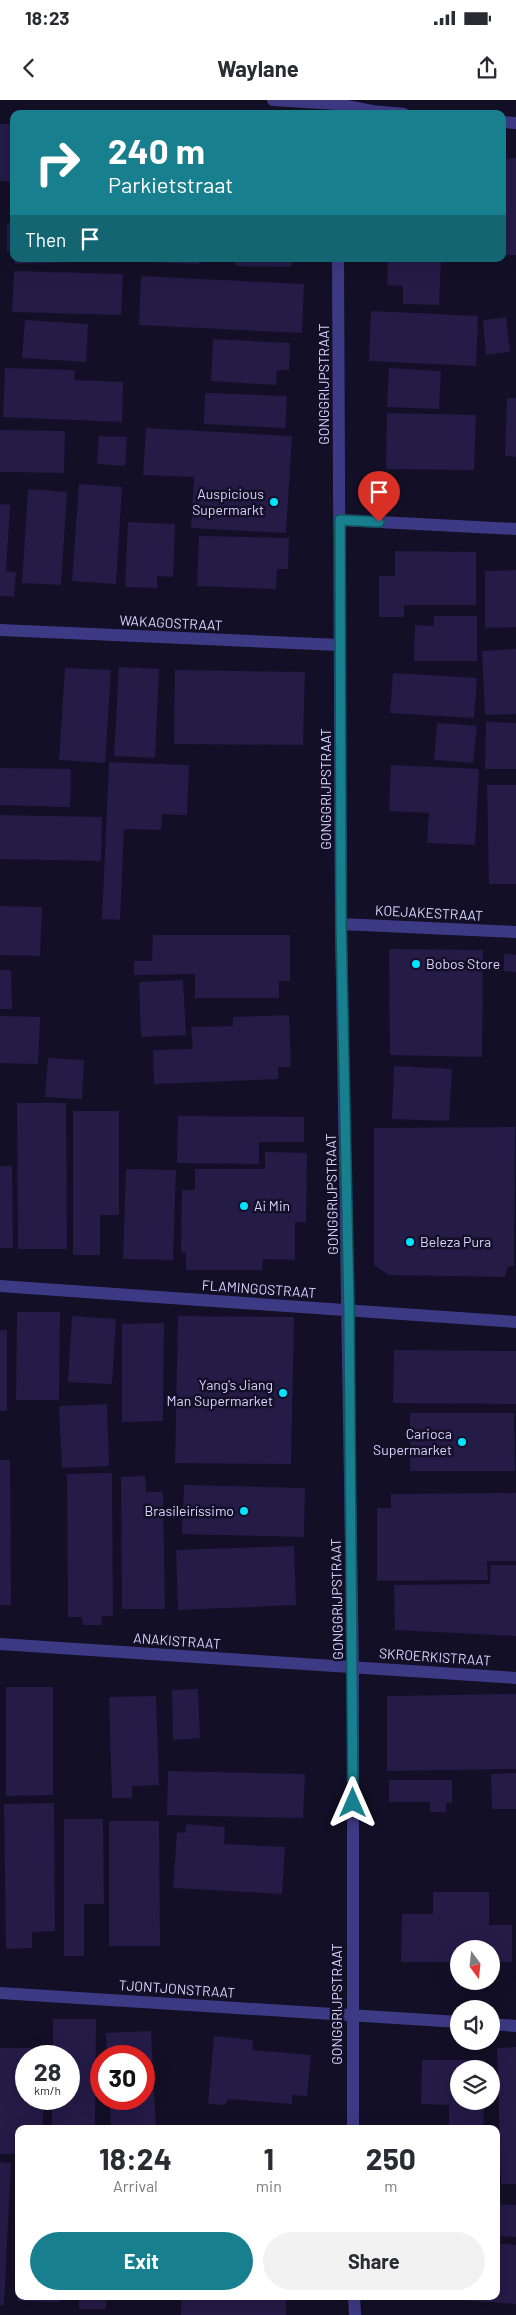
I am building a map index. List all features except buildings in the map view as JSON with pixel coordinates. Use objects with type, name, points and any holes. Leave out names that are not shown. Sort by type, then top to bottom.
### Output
[{"type":"street","points":[[272,100],[365,110]]},
{"type":"street","name":"GONGGRIJPSTRAAT","points":[[338,262],[341,924],[349,1311],[353,1667],[353,2125]]},
{"type":"street","points":[[340,520],[516,529]]},
{"type":"street","name":"WAKAGOSTRAAT","points":[[0,630],[340,645]]},
{"type":"street","name":"KOEJAKESTRAAT","points":[[341,924],[516,932]]},
{"type":"street","name":"FLAMINGOSTRAAT","points":[[0,1286],[516,1322]]},
{"type":"street","name":"ANAKISTRAAT","points":[[0,1644],[353,1667]]},
{"type":"street","name":"SKROERKISTRAAT","points":[[353,1667],[516,1678]]},
{"type":"street","name":"TJONTJONSTRAAT","points":[[0,1993],[450,2021]]},
{"type":"street","points":[[500,2025],[516,2026]]},
{"type":"street","points":[[354,2300],[354,2315]]},
{"type":"place","name":"Auspicious Supermarkt","points":[[274,502]]},
{"type":"place","name":"Bobos Store","points":[[416,964]]},
{"type":"place","name":"Ai Min","points":[[244,1206]]},
{"type":"place","name":"Beleza Pura","points":[[410,1242]]},
{"type":"place","name":"Yang's Jiang Man Supermarket","points":[[283,1393]]},
{"type":"place","name":"Carioca Supermarket","points":[[462,1442]]},
{"type":"place","name":"Brasileiríssimo","points":[[244,1511]]},
{"type":"route","points":[[353,1803],[349,1311],[341,924],[340,520],[379,522]]}]
